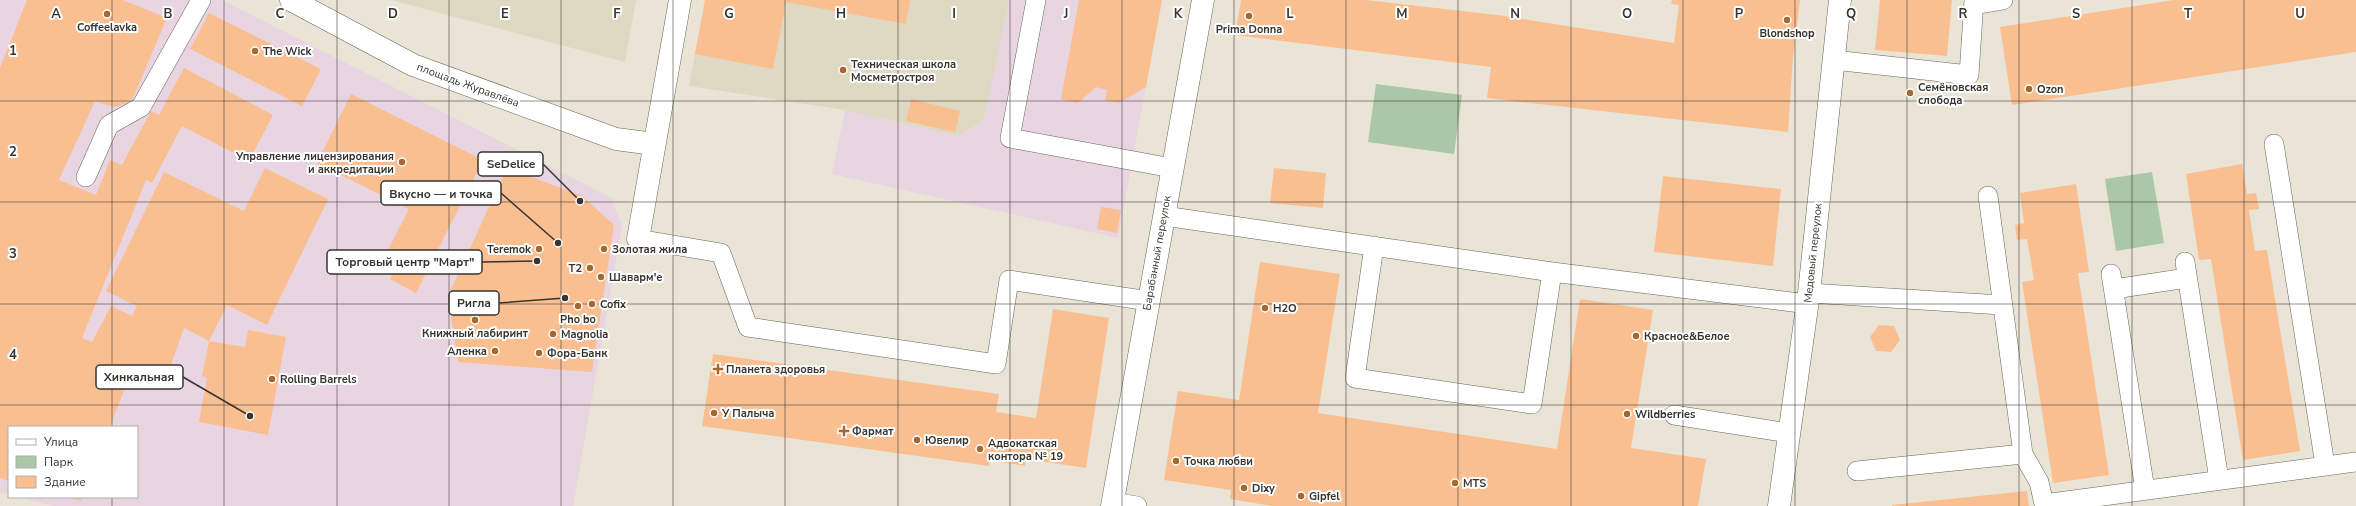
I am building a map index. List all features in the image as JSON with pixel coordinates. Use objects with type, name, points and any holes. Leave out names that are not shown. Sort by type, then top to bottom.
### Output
[{"type":"street","name":"площадь Журавлёва","points":[[291,0],[412,65],[616,139],[654,144]]},
{"type":"street","points":[[638,239],[680,0]]},
{"type":"street","name":"Барабанный переулок","points":[[1112,504],[1203,0]]},
{"type":"street","name":"Медовый переулок","points":[[1779,506],[1808,298],[1840,0]]},
{"type":"lane","points":[[86,177],[109,125],[140,107],[201,0]]},
{"type":"lane","points":[[1036,0],[1010,138],[1172,168]]},
{"type":"lane","points":[[1834,60],[1968,75],[1974,2],[2003,0]]},
{"type":"lane","points":[[2274,144],[2325,466]]},
{"type":"lane","points":[[1988,196],[2023,454],[2039,482],[2044,504],[2356,462]]},
{"type":"lane","points":[[1164,216],[1552,272],[1808,298],[2002,305]]},
{"type":"lane","points":[[638,239],[721,253],[748,327],[996,364],[1009,280],[1149,301]]},
{"type":"lane","points":[[1374,246],[1355,378],[1524,403],[1532,404],[1552,272]]},
{"type":"lane","points":[[2145,490],[2113,282],[2186,270],[2219,480]]},
{"type":"lane","points":[[1674,415],[1789,433]]},
{"type":"lane","points":[[1857,471],[2023,454]]},
{"type":"lane","points":[[1112,504],[1137,506]]},
{"type":"shaded area","points":[[0,0],[222,0],[612,198],[622,227],[573,506],[54,506],[23,498],[138,498],[138,426],[8,426],[8,494],[0,492]]},
{"type":"shaded area","points":[[391,0],[636,0],[625,62]]},
{"type":"shaded area","name":"Техническая школа Мосметростроя","points":[[705,0],[1009,0],[984,120],[958,136],[845,110],[689,86]]},
{"type":"shaded area","points":[[1009,0],[1162,0],[1118,238],[832,174],[845,110],[958,136],[984,120]]},
{"type":"green space","points":[[1376,84],[1462,95],[1454,154],[1368,142]]},
{"type":"green space","points":[[2152,172],[2164,243],[2116,251],[2105,179]]},
{"type":"building","points":[[27,0],[123,0],[167,18],[133,98],[125,104],[114,107],[95,101],[59,180],[96,195],[110,160],[122,165],[151,111],[159,115],[184,68],[273,115],[249,161],[182,126],[152,183],[146,180],[82,338],[92,342],[111,306],[132,316],[137,306],[106,291],[164,172],[244,211],[265,168],[328,199],[267,325],[227,305],[209,341],[184,328],[168,373],[129,377],[110,426],[8,426],[8,481],[0,478],[0,68]]},
{"type":"building","points":[[705,0],[910,0],[906,24],[786,2],[773,69],[695,54]]},
{"type":"building","points":[[1079,0],[1162,0],[1146,87],[1119,103],[1105,100],[1107,90],[1096,87],[1078,103],[1061,99]]},
{"type":"building","points":[[1241,0],[1366,0],[1497,15],[1674,43],[1679,5],[1671,4],[1672,0],[1800,0],[1793,57],[1788,132],[1487,98],[1491,67],[1235,35]]},
{"type":"building","points":[[1880,0],[1952,0],[1947,56],[1875,50]]},
{"type":"building","points":[[2174,0],[2356,0],[2356,52],[2012,105],[2000,27]]},
{"type":"building","points":[[209,13],[321,69],[302,106],[190,49]]},
{"type":"building","points":[[351,94],[483,160],[416,293],[390,279],[397,265],[384,258],[409,209],[317,163]]},
{"type":"building","points":[[911,99],[960,111],[955,132],[906,121]]},
{"type":"building","points":[[2242,164],[2247,194],[2256,193],[2259,209],[2249,210],[2255,251],[2267,250],[2300,451],[2243,460],[2211,259],[2199,260],[2186,174]]},
{"type":"building","points":[[507,168],[582,196],[614,225],[592,372],[458,362],[448,296]]},
{"type":"building","points":[[1274,168],[1326,173],[1323,208],[1270,203]]},
{"type":"building","points":[[1663,176],[1781,189],[1773,266],[1654,252]]},
{"type":"building","points":[[2076,184],[2089,272],[2078,273],[2109,475],[2053,483],[2022,282],[2034,280],[2027,239],[2017,240],[2015,225],[2024,223],[2020,193]]},
{"type":"building","points":[[1101,207],[1121,210],[1117,233],[1097,229]]},
{"type":"building","points":[[1260,262],[1340,274],[1318,413],[1557,449],[1580,299],[1653,310],[1631,448],[1706,459],[1698,506],[1272,506],[1230,499],[1231,490],[1164,480],[1178,391],[1239,400]]},
{"type":"building","points":[[1053,309],[1109,318],[1086,468],[1026,459],[1025,466],[989,460],[989,466],[702,426],[713,354],[999,394],[996,412],[1036,418]]},
{"type":"building","points":[[1879,325],[1894,326],[1900,340],[1891,352],[1876,351],[1870,337]]},
{"type":"building","points":[[248,330],[286,337],[268,435],[199,422],[207,378],[202,376],[209,341],[245,347]]},
{"type":"building","points":[[2027,491],[2029,506],[1892,506],[1892,505]]},
{"type":"building","points":[[71,498],[82,498],[81,501]]},
{"type":"place","name":"Coffeelavka","points":[[107,14]]},
{"type":"place","name":"Prima Donna","points":[[1249,16]]},
{"type":"place","name":"Blondshop","points":[[1787,20]]},
{"type":"place","name":"The Wick","points":[[255,51]]},
{"type":"place","name":"Техническая школа Мосметростроя","points":[[843,70]]},
{"type":"place","name":"Ozon","points":[[2029,89]]},
{"type":"place","name":"Семёновская слобода","points":[[1910,93]]},
{"type":"place","name":"Управление лицензирования и аккредитации","points":[[402,162]]},
{"type":"place","name":"SeDelice","points":[[580,201]]},
{"type":"place","name":"Вкусно — и точка","points":[[558,243]]},
{"type":"place","name":"Teremok","points":[[539,249]]},
{"type":"place","name":"Золотая жила","points":[[604,249]]},
{"type":"place","name":"Торговый центр \"Март\"","points":[[537,261]]},
{"type":"place","name":"T2","points":[[590,268]]},
{"type":"place","name":"Шаварм'е","points":[[601,277]]},
{"type":"place","name":"Ригла","points":[[565,298]]},
{"type":"place","name":"Cofix","points":[[592,304]]},
{"type":"place","name":"Pho bo","points":[[578,306]]},
{"type":"place","name":"H2O","points":[[1265,308]]},
{"type":"place","name":"Книжный лабиринт","points":[[475,320]]},
{"type":"place","name":"Magnolia","points":[[553,334]]},
{"type":"place","name":"Красное&Белое","points":[[1636,336]]},
{"type":"place","name":"Аленка","points":[[495,351]]},
{"type":"place","name":"Фора-Банк","points":[[539,353]]},
{"type":"place","name":"Планета здоровья","points":[[718,369]]},
{"type":"place","name":"Rolling Barrels","points":[[272,379]]},
{"type":"place","name":"У Палыча","points":[[714,413]]},
{"type":"place","name":"Wildberries","points":[[1627,414]]},
{"type":"place","name":"Хинкальная","points":[[250,416]]},
{"type":"place","name":"Фармат","points":[[844,431]]},
{"type":"place","name":"Ювелир","points":[[917,440]]},
{"type":"place","name":"Адвокатская контора № 19","points":[[980,449]]},
{"type":"place","name":"Точка любви","points":[[1176,461]]},
{"type":"place","name":"MTS","points":[[1455,483]]},
{"type":"place","name":"Dixy","points":[[1244,488]]},
{"type":"place","name":"Gipfel","points":[[1301,496]]}]
